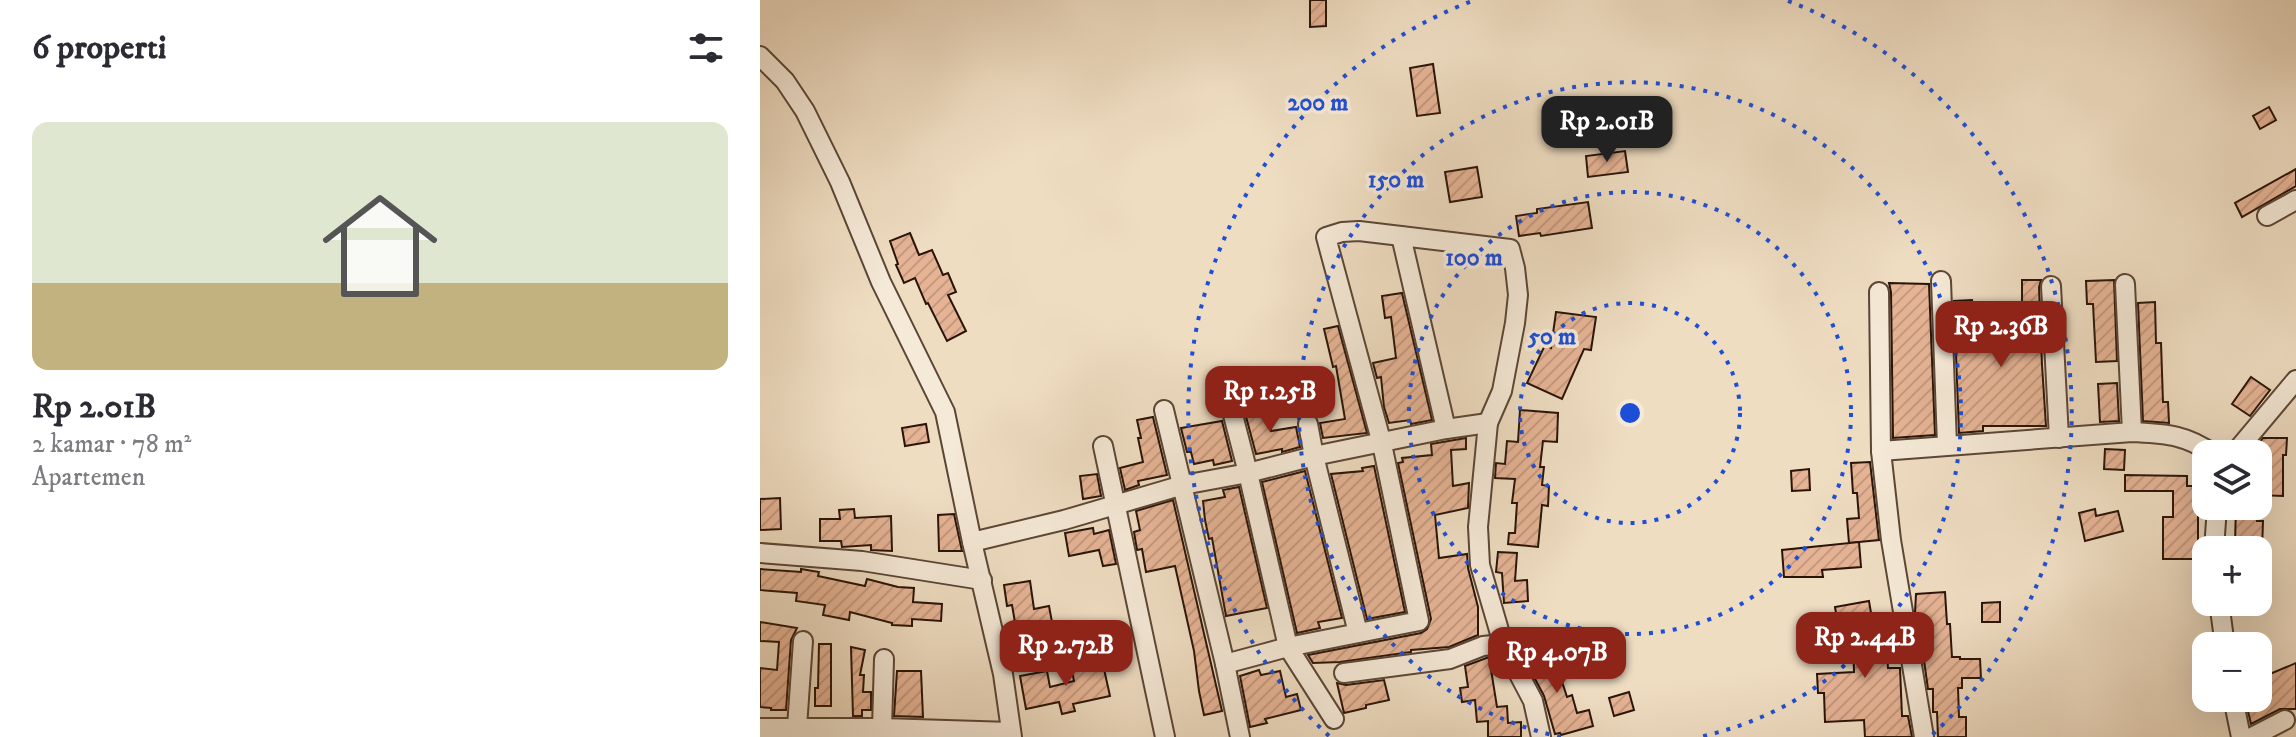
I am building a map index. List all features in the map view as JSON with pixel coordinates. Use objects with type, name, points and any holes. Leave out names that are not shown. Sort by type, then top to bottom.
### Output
[{"type":"street","points":[[760,56],[785,81],[805,111],[840,182],[881,282],[945,412],[1003,674],[1012,735],[882,728],[760,728]]},
{"type":"street","points":[[2267,216],[2296,200]]},
{"type":"street","points":[[1225,664],[1288,647],[1419,621],[1382,444],[1326,237],[1359,231],[1510,249],[1517,281],[1515,323],[1502,391],[1488,423],[1478,527],[1480,565],[1503,644],[1533,701],[1541,737]]},
{"type":"street","points":[[1401,236],[1446,429]]},
{"type":"street","points":[[1941,281],[1947,445]]},
{"type":"street","points":[[2125,284],[2132,432]]},
{"type":"street","points":[[2051,286],[2059,438]]},
{"type":"street","points":[[1879,292],[1881,451],[1891,540],[1924,737]]},
{"type":"street","points":[[1224,380],[1288,647],[1334,719]]},
{"type":"street","points":[[2246,440],[2296,380]]},
{"type":"street","points":[[1164,410],[1240,737]]},
{"type":"street","points":[[972,542],[1064,520],[1183,485],[1446,429],[1488,423]]},
{"type":"street","points":[[1308,424],[1358,633]]},
{"type":"street","points":[[1881,451],[2132,432],[2192,441]]},
{"type":"street","points":[[1103,446],[1165,737]]},
{"type":"street","points":[[760,553],[862,561],[982,580]]},
{"type":"street","points":[[797,727],[803,641]]},
{"type":"street","points":[[1344,673],[1450,659],[1483,646],[1503,644]]},
{"type":"street","points":[[882,728],[884,659]]},
{"type":"street","points":[[2236,712],[2241,737]]},
{"type":"street","points":[[2252,737],[2285,720]]},
{"type":"building","points":[[1310,0],[1326,0],[1326,26],[1310,27]]},
{"type":"building","points":[[1433,64],[1440,113],[1417,116],[1410,68]]},
{"type":"building","points":[[2269,107],[2276,120],[2260,129],[2253,116]]},
{"type":"building","points":[[1625,151],[1628,172],[1588,177],[1586,156]]},
{"type":"building","points":[[1477,167],[1482,197],[1450,202],[1445,172]]},
{"type":"building","points":[[2296,169],[2296,186],[2242,217],[2235,203]]},
{"type":"building","points":[[1588,202],[1592,228],[1519,236],[1516,216],[1537,213],[1537,209]]},
{"type":"building","points":[[910,233],[919,255],[932,250],[943,275],[948,273],[956,292],[948,295],[966,331],[947,341],[915,278],[904,283],[896,265],[890,241]]},
{"type":"building","points":[[2022,280],[2041,280],[2046,426],[1983,426],[1983,431],[1959,433],[1954,301],[1972,300],[1974,336],[2016,336],[2017,307],[2022,307]]},
{"type":"building","points":[[2114,280],[2117,361],[2096,362],[2093,304],[2087,304],[2086,281]]},
{"type":"building","points":[[1889,283],[1929,284],[1935,435],[1893,438]]},
{"type":"building","points":[[1402,293],[1432,420],[1411,424],[1410,420],[1389,423],[1381,377],[1377,378],[1373,363],[1396,358],[1391,317],[1385,318],[1382,296]]},
{"type":"building","points":[[2155,302],[2156,343],[2161,343],[2163,402],[2168,402],[2169,423],[2143,421],[2138,303]]},
{"type":"building","points":[[1556,312],[1596,317],[1591,350],[1584,349],[1562,399],[1527,383],[1545,345],[1551,348]]},
{"type":"building","points":[[1338,326],[1367,433],[1323,438],[1320,423],[1345,419],[1336,366],[1333,367],[1324,329]]},
{"type":"building","points":[[1253,368],[1256,384],[1239,387],[1235,371]]},
{"type":"building","points":[[2251,377],[2270,390],[2250,416],[2232,404]]},
{"type":"building","points":[[2117,383],[2119,421],[2100,422],[2098,384]]},
{"type":"building","points":[[1266,408],[1271,431],[1296,427],[1300,447],[1256,454],[1245,413]]},
{"type":"building","points":[[1520,410],[1558,413],[1557,442],[1543,441],[1540,467],[1544,467],[1542,485],[1549,486],[1548,506],[1542,505],[1538,547],[1508,544],[1509,533],[1515,533],[1517,503],[1512,503],[1515,479],[1495,478],[1496,463],[1505,464],[1507,441],[1518,442]]},
{"type":"building","points":[[1153,417],[1167,475],[1138,481],[1139,485],[1125,490],[1120,468],[1143,462],[1137,420]]},
{"type":"building","points":[[1222,421],[1232,461],[1214,465],[1213,460],[1194,464],[1191,452],[1187,452],[1181,428]]},
{"type":"building","points":[[926,424],[929,442],[905,446],[902,428]]},
{"type":"building","points":[[1466,438],[1466,449],[1451,450],[1453,486],[1469,483],[1468,508],[1435,515],[1439,558],[1467,554],[1478,607],[1478,635],[1449,647],[1313,663],[1308,655],[1421,633],[1427,629],[1431,619],[1398,463],[1403,462],[1402,458],[1432,455],[1431,444]]},
{"type":"building","points":[[2287,438],[2286,455],[2283,455],[2283,496],[2272,496],[2272,440],[2261,440]]},
{"type":"building","points":[[2105,449],[2125,450],[2124,470],[2104,469]]},
{"type":"building","points":[[1870,462],[1879,540],[1849,543],[1847,519],[1859,518],[1851,463]]},
{"type":"building","points":[[1374,466],[1405,612],[1367,619],[1331,474],[1363,471],[1362,468]]},
{"type":"building","points":[[1809,469],[1810,490],[1792,491],[1791,471]]},
{"type":"building","points":[[1305,471],[1342,618],[1318,622],[1320,628],[1297,633],[1262,482]]},
{"type":"building","points":[[1097,474],[1101,496],[1083,499],[1080,476]]},
{"type":"building","points":[[2125,475],[2187,476],[2187,486],[2192,486],[2192,520],[2198,520],[2198,536],[2192,536],[2192,559],[2163,559],[2163,517],[2173,517],[2173,491],[2125,491]]},
{"type":"building","points":[[1239,487],[1267,608],[1226,616],[1203,501],[1225,497],[1223,490]]},
{"type":"building","points":[[780,498],[781,529],[760,530],[760,499]]},
{"type":"building","points":[[1173,500],[1222,711],[1204,715],[1194,651],[1175,566],[1146,572],[1142,549],[1137,550],[1134,532],[1140,530],[1136,511]]},
{"type":"building","points":[[854,509],[855,518],[891,516],[892,551],[871,550],[871,545],[842,547],[841,541],[820,541],[820,519],[840,519],[839,510]]},
{"type":"building","points":[[2095,509],[2096,516],[2118,511],[2123,531],[2085,541],[2079,513]]},
{"type":"building","points":[[954,514],[962,551],[939,551],[938,515]]},
{"type":"building","points":[[2236,520],[2263,521],[2262,536],[2235,536]]},
{"type":"building","points":[[1093,528],[1094,534],[1109,530],[1116,564],[1103,566],[1099,550],[1069,556],[1065,533]]},
{"type":"building","points":[[1859,542],[1861,567],[1822,570],[1823,577],[1784,577],[1782,550]]},
{"type":"building","points":[[1498,552],[1517,553],[1515,581],[1527,580],[1528,601],[1504,603],[1502,573],[1496,572]]},
{"type":"building","points":[[760,569],[801,572],[801,569],[819,572],[818,576],[865,586],[867,579],[914,588],[913,602],[942,604],[941,621],[912,619],[912,626],[892,625],[850,612],[849,620],[823,615],[825,605],[796,601],[797,593],[760,590]]},
{"type":"building","points":[[1030,581],[1034,609],[1049,606],[1054,633],[1018,640],[1012,605],[1007,606],[1004,585]]},
{"type":"building","points":[[1945,592],[1952,657],[1980,659],[1981,678],[1962,678],[1962,688],[1958,688],[1959,717],[1966,717],[1966,737],[1938,737],[1933,689],[1928,689],[1915,613],[1916,594]]},
{"type":"building","points":[[1869,601],[1875,637],[1886,637],[1888,668],[1900,668],[1902,716],[1908,716],[1912,737],[1865,737],[1864,720],[1825,722],[1824,693],[1818,693],[1817,674],[1854,672],[1853,635],[1840,638],[1835,607]]},
{"type":"building","points":[[2000,602],[2000,622],[1982,622],[1982,603]]},
{"type":"building","points":[[760,622],[797,628],[791,640],[786,710],[760,707],[760,668],[777,670],[779,642],[760,641]]},
{"type":"building","points":[[819,644],[831,644],[831,706],[815,706]]},
{"type":"building","points":[[851,647],[865,650],[860,675],[864,675],[863,692],[871,692],[871,710],[862,710],[862,716],[853,716]]},
{"type":"building","points":[[1551,648],[1567,697],[1572,695],[1577,713],[1589,710],[1593,726],[1555,734],[1544,696],[1524,658]]},
{"type":"building","points":[[1597,656],[1603,669],[1589,675],[1583,662]]},
{"type":"building","points":[[1489,657],[1497,707],[1507,706],[1508,723],[1521,722],[1521,737],[1488,737],[1488,721],[1477,722],[1475,700],[1462,702],[1460,688],[1468,687],[1465,666]]},
{"type":"building","points":[[1102,660],[1110,696],[1073,704],[1075,711],[1062,714],[1059,702],[1026,709],[1020,676],[1047,671],[1050,687],[1074,681],[1071,667]]},
{"type":"building","points":[[2296,663],[2296,709],[2280,709],[2251,724],[2248,712],[2272,712],[2272,673]]},
{"type":"building","points":[[1259,670],[1261,675],[1280,671],[1286,697],[1297,694],[1301,710],[1265,719],[1267,723],[1250,727],[1240,676]]},
{"type":"building","points":[[897,671],[921,671],[923,717],[894,716]]},
{"type":"building","points":[[1384,680],[1389,700],[1344,713],[1337,683],[1346,685]]},
{"type":"building","points":[[1629,692],[1634,710],[1614,716],[1609,698]]}]
